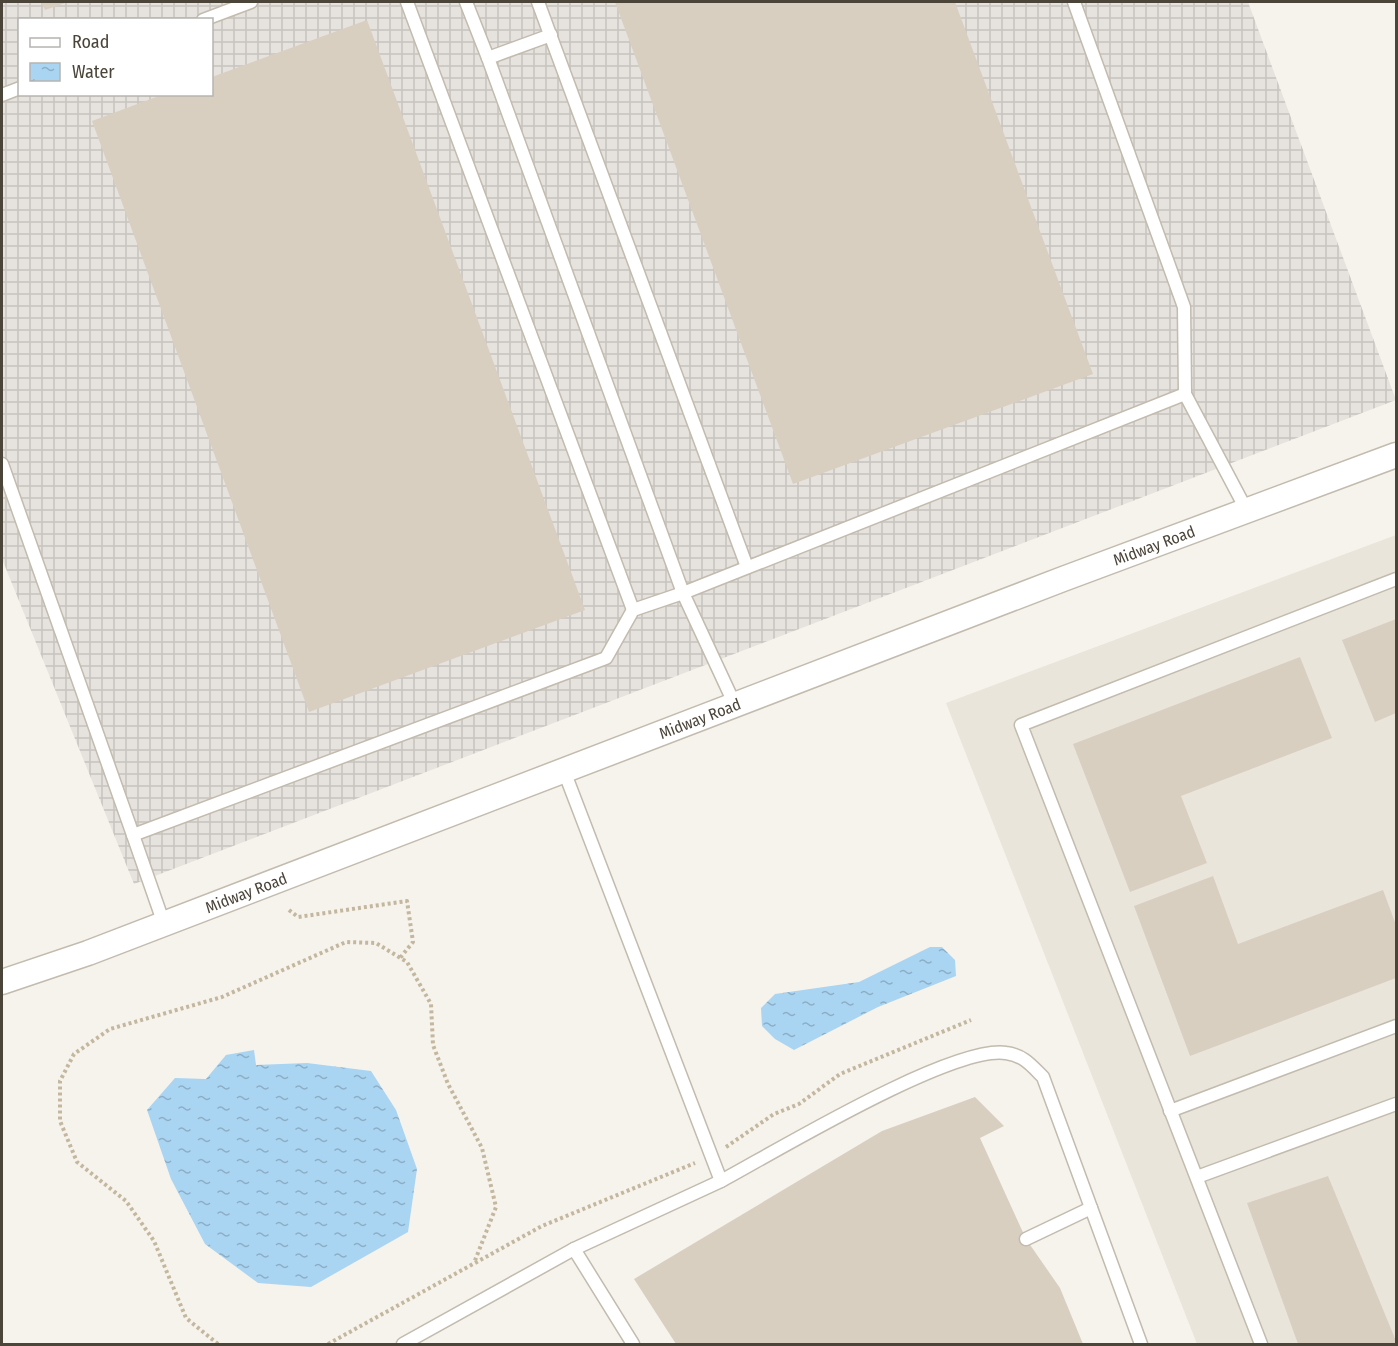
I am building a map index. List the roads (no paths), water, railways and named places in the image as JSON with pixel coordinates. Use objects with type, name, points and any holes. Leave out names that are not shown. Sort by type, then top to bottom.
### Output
[{"type":"street","name":"Midway Road","points":[[2,982],[88,953],[1396,455]]},
{"type":"lane","points":[[207,18],[251,2]]},
{"type":"lane","points":[[407,2],[633,610]]},
{"type":"lane","points":[[466,2],[489,58],[683,592],[735,705]]},
{"type":"lane","points":[[538,2],[747,567]]},
{"type":"lane","points":[[1074,2],[1184,307],[1185,394],[1246,511]]},
{"type":"lane","points":[[489,58],[551,35]]},
{"type":"lane","points":[[2,95],[18,89]]},
{"type":"lane","points":[[133,836],[606,658],[633,610],[1185,394]]},
{"type":"lane","points":[[2,464],[164,924]]},
{"type":"lane","points":[[1261,1344],[1021,725],[1396,579]]},
{"type":"lane","points":[[564,771],[721,1181]]},
{"type":"lane","points":[[1170,1111],[1396,1026]]},
{"type":"lane","points":[[403,1344],[574,1249],[721,1181],[898,1087],[974,1055],[1005,1052],[1026,1058],[1042,1077],[1141,1344]]},
{"type":"lane","points":[[1197,1178],[1396,1104]]},
{"type":"lane","points":[[1026,1239],[1091,1208]]},
{"type":"lane","points":[[574,1249],[633,1344]]},
{"type":"water","points":[[930,947],[942,947],[955,960],[956,976],[878,1007],[794,1050],[775,1039],[762,1026],[761,1008],[775,994],[859,982]]},
{"type":"water","points":[[254,1050],[256,1065],[307,1063],[371,1071],[396,1110],[417,1169],[408,1232],[311,1287],[258,1283],[205,1244],[171,1179],[147,1110],[175,1078],[206,1079],[226,1055]]}]
